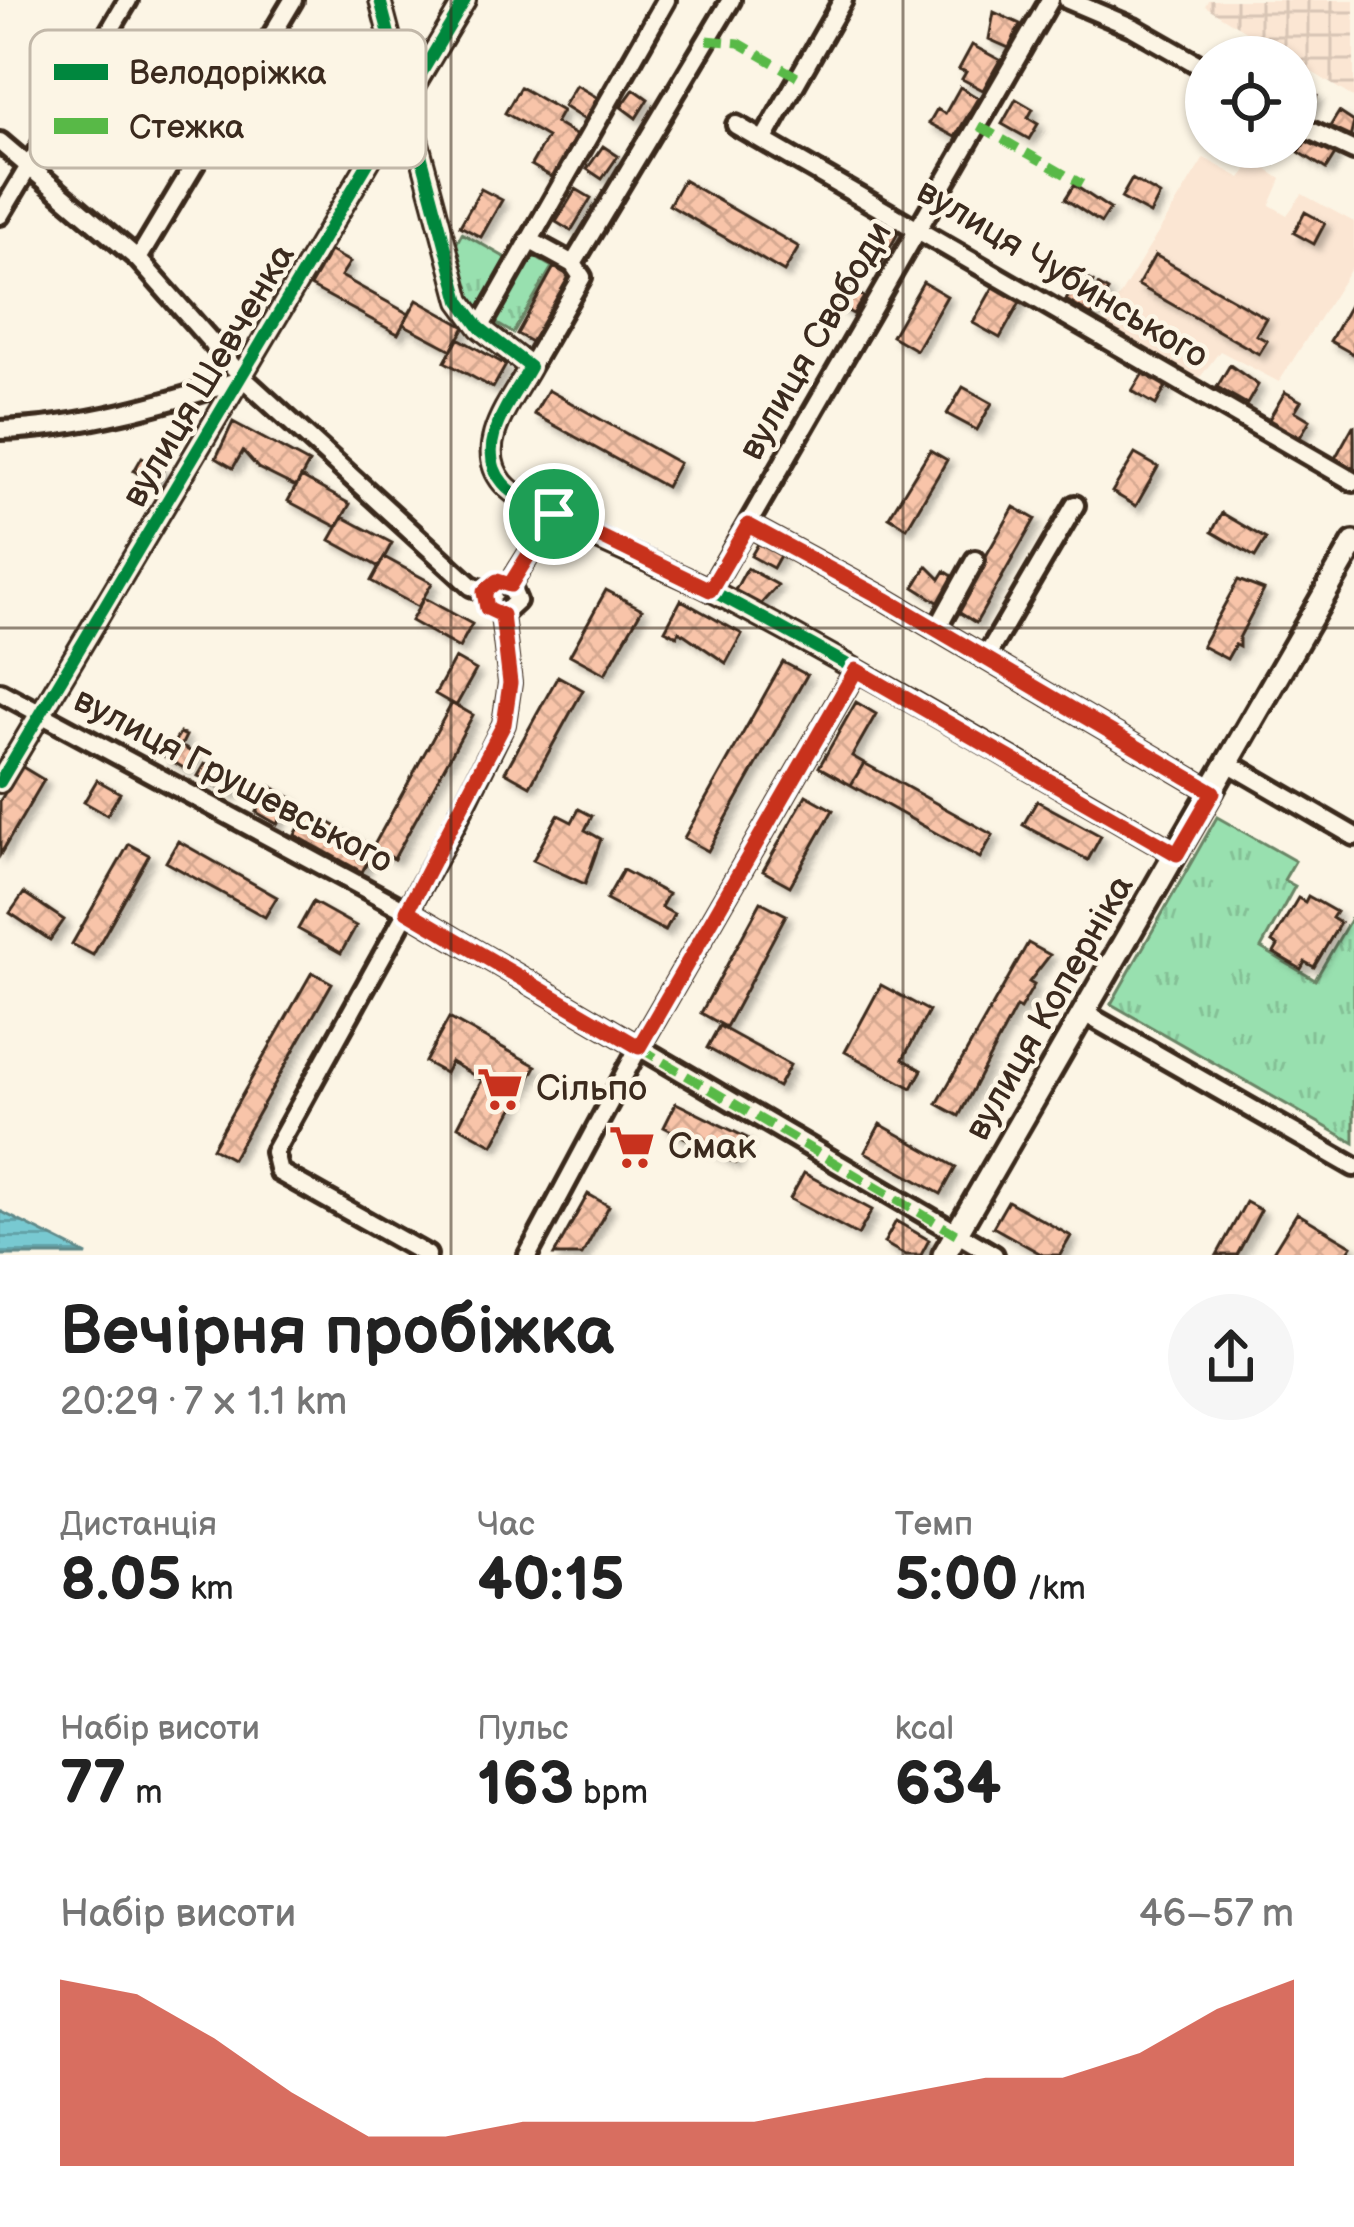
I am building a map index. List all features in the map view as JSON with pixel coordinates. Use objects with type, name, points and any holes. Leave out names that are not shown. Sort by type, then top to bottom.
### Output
[{"type":"main road","name":"вулиця Коперніка","points":[[944,1255],[1354,543]]},
{"type":"street","points":[[110,30],[128,0]]},
{"type":"street","points":[[275,30],[293,0]]},
{"type":"street","points":[[380,0],[388,30]]},
{"type":"street","name":"вулиця Шевченка","points":[[426,66],[465,0]]},
{"type":"street","points":[[480,328],[666,0]]},
{"type":"street","points":[[573,264],[730,0]]},
{"type":"street","points":[[764,139],[843,0]]},
{"type":"street","name":"вулиця Свободи","points":[[710,590],[1050,0]]},
{"type":"street","points":[[1068,0],[1134,28],[1185,58]]},
{"type":"street","name":"вулиця Чубинського","points":[[736,125],[920,227],[1354,482]]},
{"type":"street","points":[[1317,134],[1354,151]]},
{"type":"street","points":[[0,142],[28,166]]},
{"type":"street","points":[[0,215],[30,163]]},
{"type":"street","points":[[30,168],[138,259],[244,379],[471,586],[484,592]]},
{"type":"street","points":[[138,259],[192,168]]},
{"type":"street","name":"вулиця Шевченка","points":[[0,782],[366,168]]},
{"type":"street","points":[[425,168],[460,301],[480,328],[530,367]]},
{"type":"street","points":[[530,240],[573,264],[582,278],[492,436],[492,464],[504,486],[710,590],[1177,854]]},
{"type":"street","points":[[0,430],[32,429],[171,402],[244,379]]},
{"type":"street","points":[[986,657],[1075,505]]},
{"type":"street","points":[[510,585],[554,514]]},
{"type":"street","points":[[748,525],[986,657],[1213,792]]},
{"type":"street","points":[[937,629],[975,560]]},
{"type":"street","points":[[484,592],[497,581],[510,585],[517,601],[502,615]]},
{"type":"street","points":[[484,592],[487,608],[502,615]]},
{"type":"street","points":[[428,1255],[279,1172],[274,1152],[504,724],[510,683],[502,615]]},
{"type":"street","points":[[527,1255],[639,1047],[856,670]]},
{"type":"street","name":"вулиця Грушевського","points":[[0,692],[407,911],[994,1255]]},
{"type":"street","points":[[1230,764],[1354,836]]},
{"type":"street","points":[[1086,1014],[1354,1167]]},
{"type":"shaded area","points":[[1208,0],[1354,0],[1354,98],[1317,75],[1317,36],[1254,36],[1205,6]]},
{"type":"shaded area","points":[[1198,168],[1222,168],[1241,178],[1249,168],[1264,168],[1281,179],[1270,205],[1287,215],[1302,194],[1354,222],[1354,264],[1279,382],[1220,351],[1198,380],[1101,326]]},
{"type":"green space","points":[[462,233],[515,263],[524,251],[552,267],[513,333],[477,309],[466,291],[453,250]]},
{"type":"green space","points":[[1217,817],[1295,861],[1284,880],[1295,886],[1261,948],[1315,980],[1354,913],[1354,1143],[1111,1004]]},
{"type":"water","points":[[0,1211],[87,1255],[0,1255]]},
{"type":"building","points":[[994,12],[1020,24],[1009,48],[989,39]]},
{"type":"building","points":[[972,45],[1000,60],[983,90],[962,79],[966,72],[959,69]]},
{"type":"building","points":[[576,85],[598,98],[585,120],[563,106]]},
{"type":"building","points":[[520,87],[562,111],[555,123],[582,139],[559,181],[531,165],[547,137],[505,113]]},
{"type":"building","points":[[960,87],[978,98],[955,137],[929,123],[937,109],[945,114]]},
{"type":"building","points":[[634,89],[648,99],[636,118],[621,107]]},
{"type":"building","points":[[1016,99],[1033,109],[1028,118],[1038,124],[1029,139],[1002,124]]},
{"type":"building","points":[[1339,112],[1354,122],[1349,142],[1329,128]]},
{"type":"building","points":[[1317,141],[1336,153],[1326,169],[1317,163]]},
{"type":"building","points":[[603,146],[618,156],[602,179],[587,169]]},
{"type":"building","points":[[1132,179],[1160,195],[1150,214],[1121,198]]},
{"type":"building","points":[[683,180],[799,247],[784,272],[669,205]]},
{"type":"building","points":[[1074,185],[1110,209],[1101,223],[1065,199]]},
{"type":"building","points":[[481,189],[502,200],[481,237],[460,226]]},
{"type":"building","points":[[576,189],[591,198],[571,231],[556,222]]},
{"type":"building","points":[[1305,212],[1325,223],[1314,244],[1294,233]]},
{"type":"building","points":[[880,223],[898,233],[880,266],[862,256]]},
{"type":"building","points":[[330,251],[350,262],[341,276],[409,314],[398,334],[310,286]]},
{"type":"building","points":[[1155,255],[1266,318],[1256,335],[1267,341],[1259,354],[1138,285]]},
{"type":"building","points":[[554,267],[575,279],[537,345],[517,334]]},
{"type":"building","points":[[1082,276],[1093,282],[1088,290],[1093,293],[1098,285],[1108,291],[1092,316],[1066,300]]},
{"type":"building","points":[[923,282],[947,296],[916,350],[892,336]]},
{"type":"building","points":[[996,282],[1023,297],[1000,338],[973,323]]},
{"type":"building","points":[[846,286],[864,297],[853,314],[835,304]]},
{"type":"building","points":[[1354,298],[1354,352],[1353,354],[1330,341]]},
{"type":"building","points":[[417,300],[465,327],[452,350],[403,324]]},
{"type":"building","points":[[458,338],[506,365],[493,388],[445,362]]},
{"type":"building","points":[[1230,365],[1258,385],[1247,404],[1217,387]]},
{"type":"building","points":[[1145,370],[1168,383],[1156,405],[1132,391]]},
{"type":"building","points":[[963,387],[992,403],[977,430],[947,414]]},
{"type":"building","points":[[548,390],[679,463],[666,487],[534,414]]},
{"type":"building","points":[[1285,392],[1301,401],[1295,411],[1310,420],[1299,439],[1268,421]]},
{"type":"building","points":[[233,422],[309,463],[296,487],[258,468],[243,451],[233,468],[216,458]]},
{"type":"building","points":[[1354,426],[1354,472],[1334,460]]},
{"type":"building","points":[[930,450],[947,460],[907,528],[889,517]]},
{"type":"building","points":[[1135,454],[1158,467],[1136,506],[1112,492]]},
{"type":"building","points":[[142,457],[163,470],[155,484],[134,471]]},
{"type":"building","points":[[301,477],[350,504],[337,527],[288,501]]},
{"type":"building","points":[[1014,507],[1035,519],[976,623],[955,610]]},
{"type":"building","points":[[1222,513],[1266,539],[1255,557],[1212,532]]},
{"type":"building","points":[[343,517],[392,543],[379,567],[330,540]]},
{"type":"building","points":[[762,537],[783,550],[773,568],[751,556]]},
{"type":"building","points":[[384,557],[432,583],[418,607],[371,581]]},
{"type":"building","points":[[927,566],[940,579],[945,571],[957,579],[941,604],[914,587]]},
{"type":"building","points":[[747,568],[778,585],[759,606],[734,592]]},
{"type":"building","points":[[1238,580],[1264,590],[1239,638],[1239,647],[1235,645],[1227,659],[1202,646]]},
{"type":"building","points":[[606,590],[642,609],[605,674],[570,655]]},
{"type":"building","points":[[424,598],[472,624],[459,648],[411,621]]},
{"type":"building","points":[[681,600],[742,634],[726,663],[679,631],[677,636],[665,630]]},
{"type":"building","points":[[455,658],[476,670],[456,706],[435,694]]},
{"type":"building","points":[[783,662],[807,675],[708,851],[684,838]]},
{"type":"building","points":[[558,676],[583,690],[530,786],[505,772]]},
{"type":"building","points":[[856,702],[876,714],[852,756],[864,763],[851,785],[819,767]]},
{"type":"building","points":[[452,703],[473,715],[394,859],[373,847]]},
{"type":"building","points":[[180,733],[186,736],[181,746],[196,755],[187,770],[165,757]]},
{"type":"building","points":[[864,763],[993,835],[980,858],[851,785]]},
{"type":"building","points":[[205,764],[241,777],[231,794],[198,776]]},
{"type":"building","points":[[21,766],[44,780],[0,855],[0,801]]},
{"type":"building","points":[[97,780],[120,793],[107,815],[84,802]]},
{"type":"building","points":[[270,786],[292,798],[277,824],[256,812]]},
{"type":"building","points":[[806,795],[833,810],[790,886],[763,871]]},
{"type":"building","points":[[1037,801],[1101,836],[1088,860],[1023,825]]},
{"type":"building","points":[[579,809],[592,816],[585,830],[601,839],[585,884],[533,860],[558,815],[572,822]]},
{"type":"building","points":[[308,811],[375,848],[362,872],[295,835]]},
{"type":"building","points":[[178,841],[277,897],[265,917],[166,862]]},
{"type":"building","points":[[129,844],[149,855],[93,955],[72,944]]},
{"type":"building","points":[[623,870],[668,894],[661,907],[674,914],[665,931],[606,900]]},
{"type":"building","points":[[24,893],[64,920],[50,940],[10,913]]},
{"type":"building","points":[[1308,896],[1336,912],[1332,918],[1340,923],[1314,967],[1305,962],[1301,969],[1274,953],[1278,946],[1272,942],[1298,898],[1305,902]]},
{"type":"building","points":[[313,902],[356,926],[341,953],[298,929]]},
{"type":"building","points":[[761,902],[786,915],[726,1027],[701,1013]]},
{"type":"building","points":[[1028,943],[1050,955],[1029,982],[1034,985],[1020,1009],[1016,1007],[959,1116],[937,1104]]},
{"type":"building","points":[[312,972],[332,983],[232,1159],[212,1148]]},
{"type":"building","points":[[881,985],[929,1011],[903,1059],[922,1070],[912,1088],[845,1052]]},
{"type":"building","name":"Сільпо","points":[[449,1018],[536,1066],[493,1145],[458,1126],[482,1080],[451,1062],[445,1073],[425,1062]]},
{"type":"building","points":[[719,1026],[790,1065],[778,1087],[707,1048]]},
{"type":"building","points":[[676,1103],[747,1138],[735,1163],[664,1127]]},
{"type":"building","points":[[880,1124],[956,1167],[941,1194],[865,1152]]},
{"type":"building","points":[[804,1173],[872,1210],[858,1235],[790,1199]]},
{"type":"building","points":[[588,1194],[609,1206],[582,1255],[554,1255]]},
{"type":"building","points":[[1008,1201],[1071,1236],[1060,1255],[1043,1255],[993,1227]]},
{"type":"building","points":[[1246,1202],[1261,1210],[1237,1255],[1217,1255]]},
{"type":"building","points":[[1297,1213],[1352,1246],[1346,1255],[1271,1255]]},
{"type":"building","points":[[896,1221],[929,1240],[921,1255],[905,1255],[884,1243]]},
{"type":"marked path","points":[[707,40],[739,43],[799,78]]},
{"type":"marked path","points":[[979,126],[1082,184]]},
{"type":"marked path","points":[[407,911],[956,1234]]},
{"type":"cycle path","points":[[380,0],[388,30]]},
{"type":"cycle path","points":[[426,66],[465,0]]},
{"type":"cycle path","points":[[0,782],[365,168]]},
{"type":"cycle path","points":[[425,168],[460,301],[480,328],[530,367],[493,439],[495,469],[503,483],[541,511],[773,623],[1177,854]]},
{"type":"place","name":"Сільпо","points":[[500,1089]]},
{"type":"place","name":"Смак","points":[[632,1147]]},
{"type":"route","points":[[554,514],[710,590],[748,525],[1083,712],[1213,792],[1177,854],[856,670],[639,1047],[407,911],[504,724],[509,653],[502,615],[487,608],[484,592],[497,581],[510,585],[554,514]]}]
